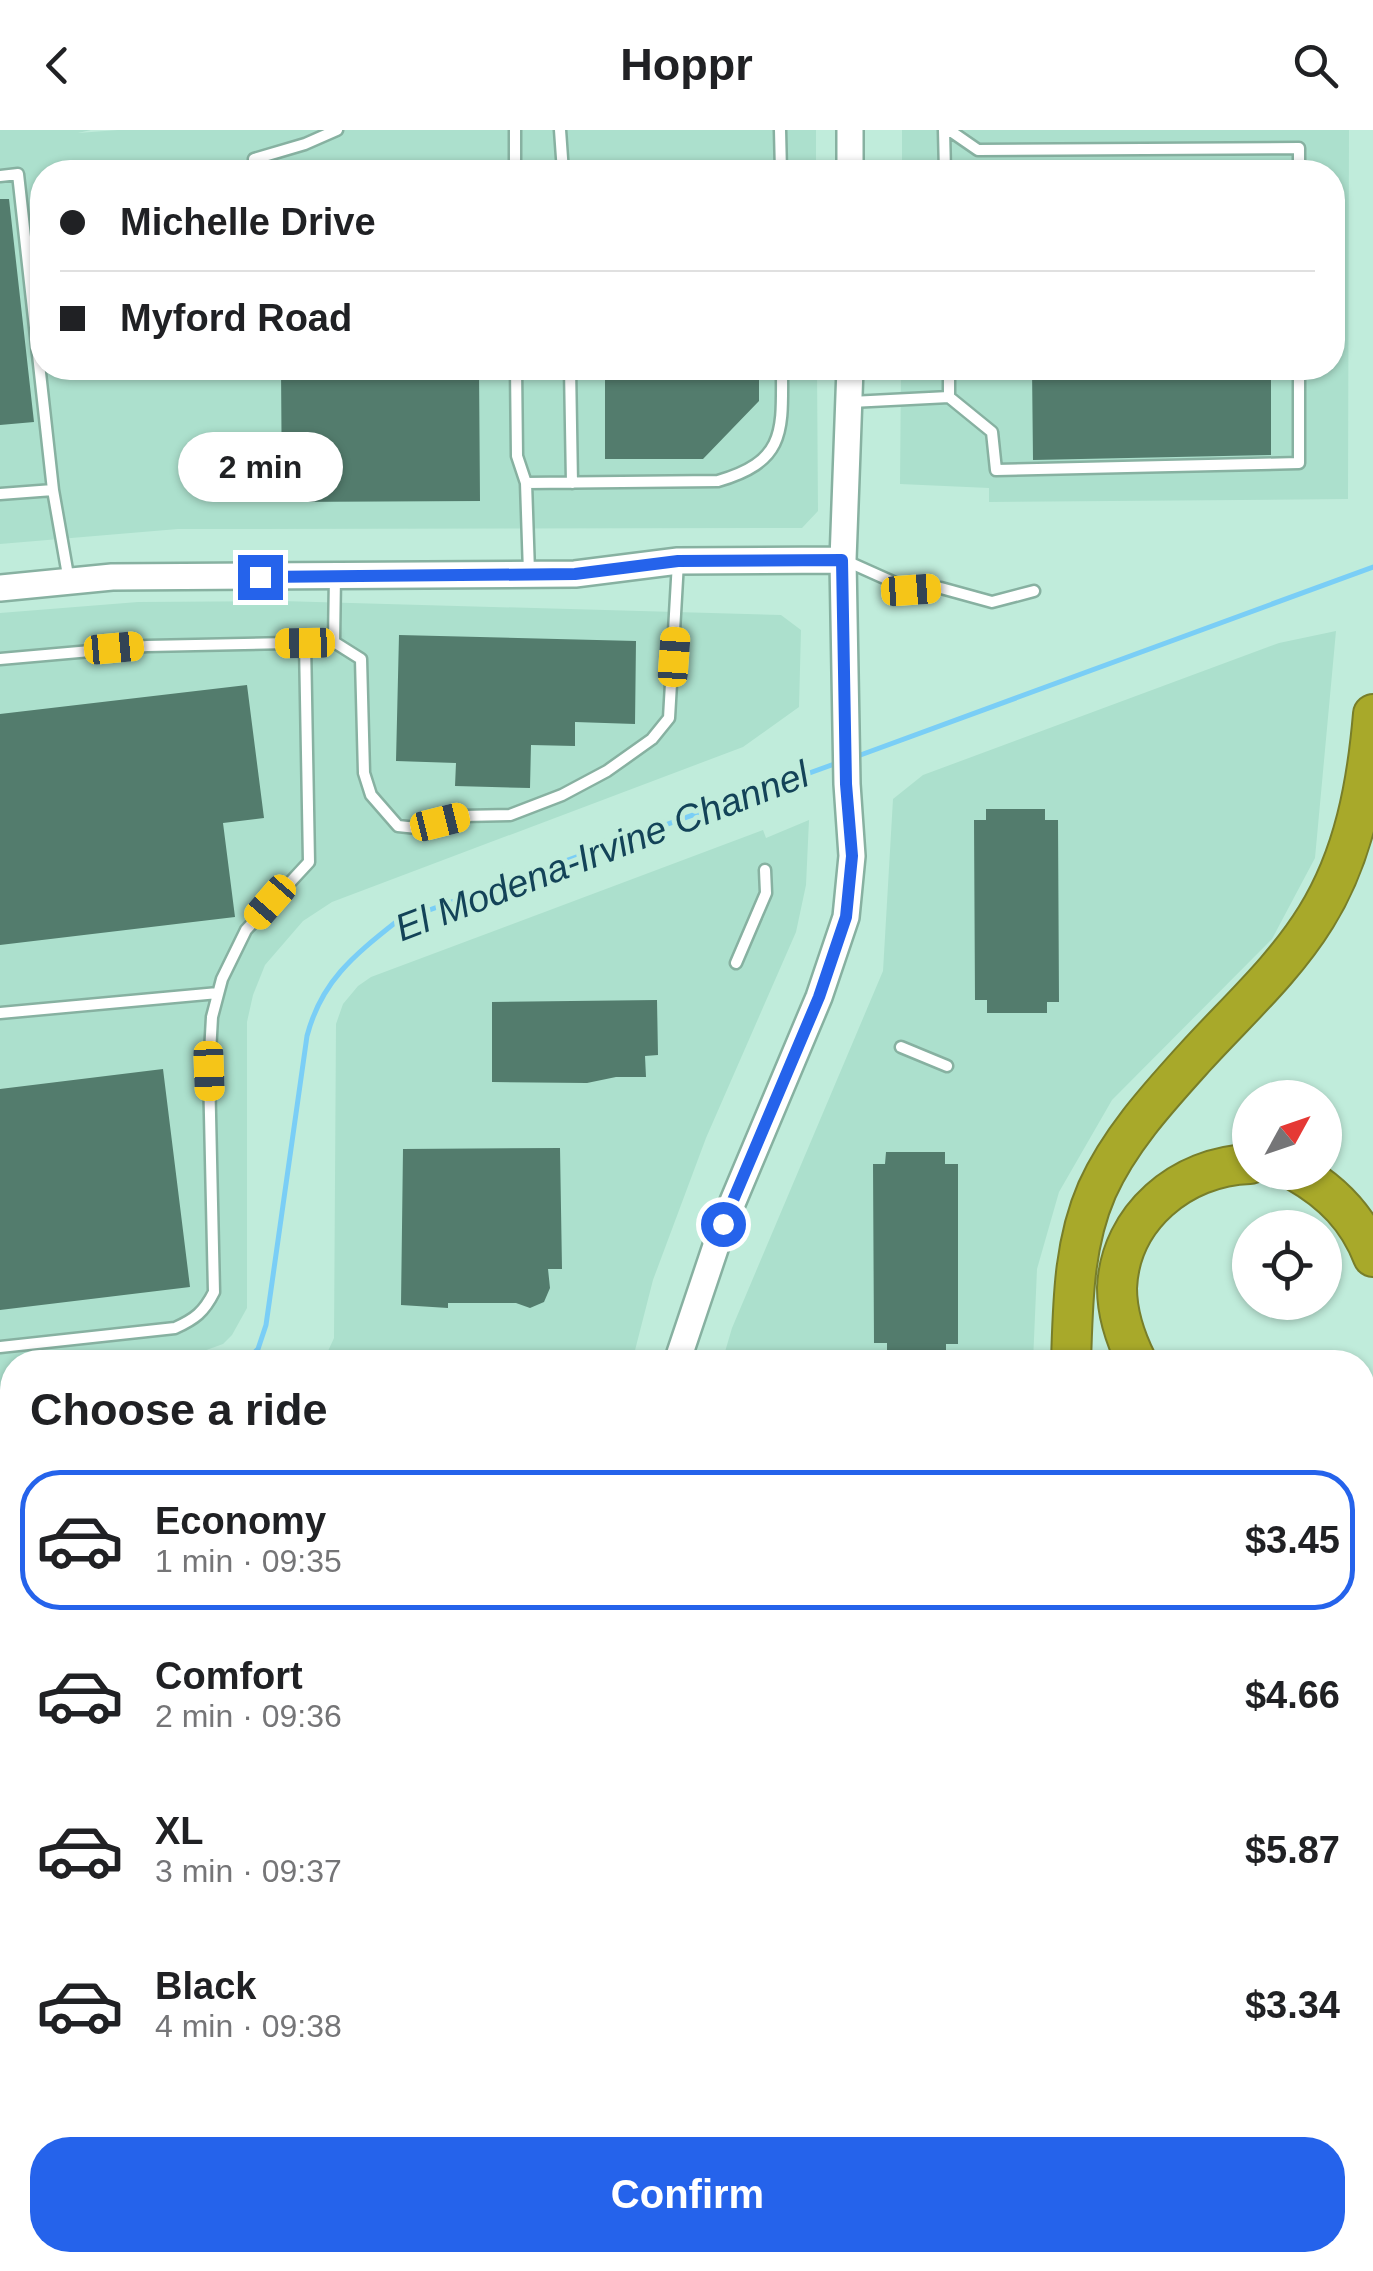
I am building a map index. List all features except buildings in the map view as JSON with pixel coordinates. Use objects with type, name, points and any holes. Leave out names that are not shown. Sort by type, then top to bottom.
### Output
[{"type":"highway","points":[[1072,1350],[1075,1271],[1096,1192],[1114,1156],[1143,1116],[1281,964],[1316,917],[1344,862],[1362,802],[1373,714]]},
{"type":"highway","points":[[1131,1350],[1117,1290],[1132,1232],[1156,1201],[1188,1179],[1232,1165]]},
{"type":"highway","points":[[1326,1190],[1352,1216],[1373,1257]]},
{"type":"street","points":[[850,130],[850,160]]},
{"type":"street","points":[[681,1350],[723,1224],[819,997],[846,917],[852,856],[846,784],[842,560],[850,380]]},
{"type":"street","points":[[0,588],[112,577],[575,574],[678,561],[842,560]]},
{"type":"lane","points":[[254,159],[337,130]]},
{"type":"lane","points":[[515,130],[515,160]]},
{"type":"lane","points":[[560,130],[562,160]]},
{"type":"lane","points":[[780,130],[781,160]]},
{"type":"lane","points":[[946,160],[947,130]]},
{"type":"lane","points":[[947,130],[978,150],[1299,148],[1299,160]]},
{"type":"lane","points":[[0,176],[18,174],[30,286]]},
{"type":"lane","points":[[40,380],[52,490],[69,582]]},
{"type":"lane","points":[[516,380],[517,456],[526,484],[529,574]]},
{"type":"lane","points":[[570,380],[572,483]]},
{"type":"lane","points":[[526,484],[718,481],[746,473],[768,456],[782,426],[782,380]]},
{"type":"lane","points":[[949,380],[949,397]]},
{"type":"lane","points":[[850,402],[949,397],[992,432],[996,470],[1299,463],[1299,380]]},
{"type":"lane","points":[[0,494],[52,490]]},
{"type":"lane","points":[[842,560],[911,590],[941,588],[992,602],[1034,591]]},
{"type":"lane","points":[[0,659],[147,646],[334,642],[361,659],[364,773],[371,796],[381,810],[398,826],[416,828],[464,816],[510,815],[562,795],[607,770],[652,739],[669,718],[678,561]]},
{"type":"lane","points":[[334,642],[335,575]]},
{"type":"lane","points":[[0,1347],[175,1328],[205,1310],[216,1281],[209,1071],[212,1018],[218,993],[246,930],[309,862],[305,643]]},
{"type":"lane","points":[[736,963],[766,893],[765,870]]},
{"type":"lane","points":[[0,1013],[218,993]]},
{"type":"lane","points":[[901,1047],[947,1066]]},
{"type":"shaded area","points":[[0,130],[816,130],[816,160],[30,160],[30,380],[817,380],[818,511],[802,528],[178,529],[0,544]]},
{"type":"shaded area","points":[[902,130],[1349,130],[1348,499],[989,502],[989,488],[900,484],[901,380],[1345,380],[1345,160],[902,160]]},
{"type":"shaded area","points":[[281,601],[781,615],[801,630],[799,707],[743,747],[332,902],[303,921],[265,965],[247,1022],[247,1308],[232,1335],[223,1344],[206,1350],[0,1350],[0,613],[138,602]]},
{"type":"shaded area","points":[[1336,631],[1315,858],[1272,939],[1112,1100],[1059,1192],[1037,1269],[1034,1350],[726,1350],[883,971],[893,799],[923,775],[1279,643]]},
{"type":"shaded area","points":[[809,820],[806,885],[796,932],[706,1138],[653,1280],[635,1350],[328,1350],[334,1338],[336,1024],[343,1004],[358,986],[371,977],[763,830],[766,838]]},
{"type":"waterway","name":"El Modena-Irvine Channel","points":[[855,757],[1373,567]]},
{"type":"waterway","name":"El Modena-Irvine Channel","points":[[257,1350],[266,1325],[307,1036],[321,1000],[353,959],[396,922],[840,762]]},
{"type":"route","points":[[260,577],[575,574],[678,561],[842,560],[846,784],[852,856],[846,917],[819,997],[723,1224]]}]
